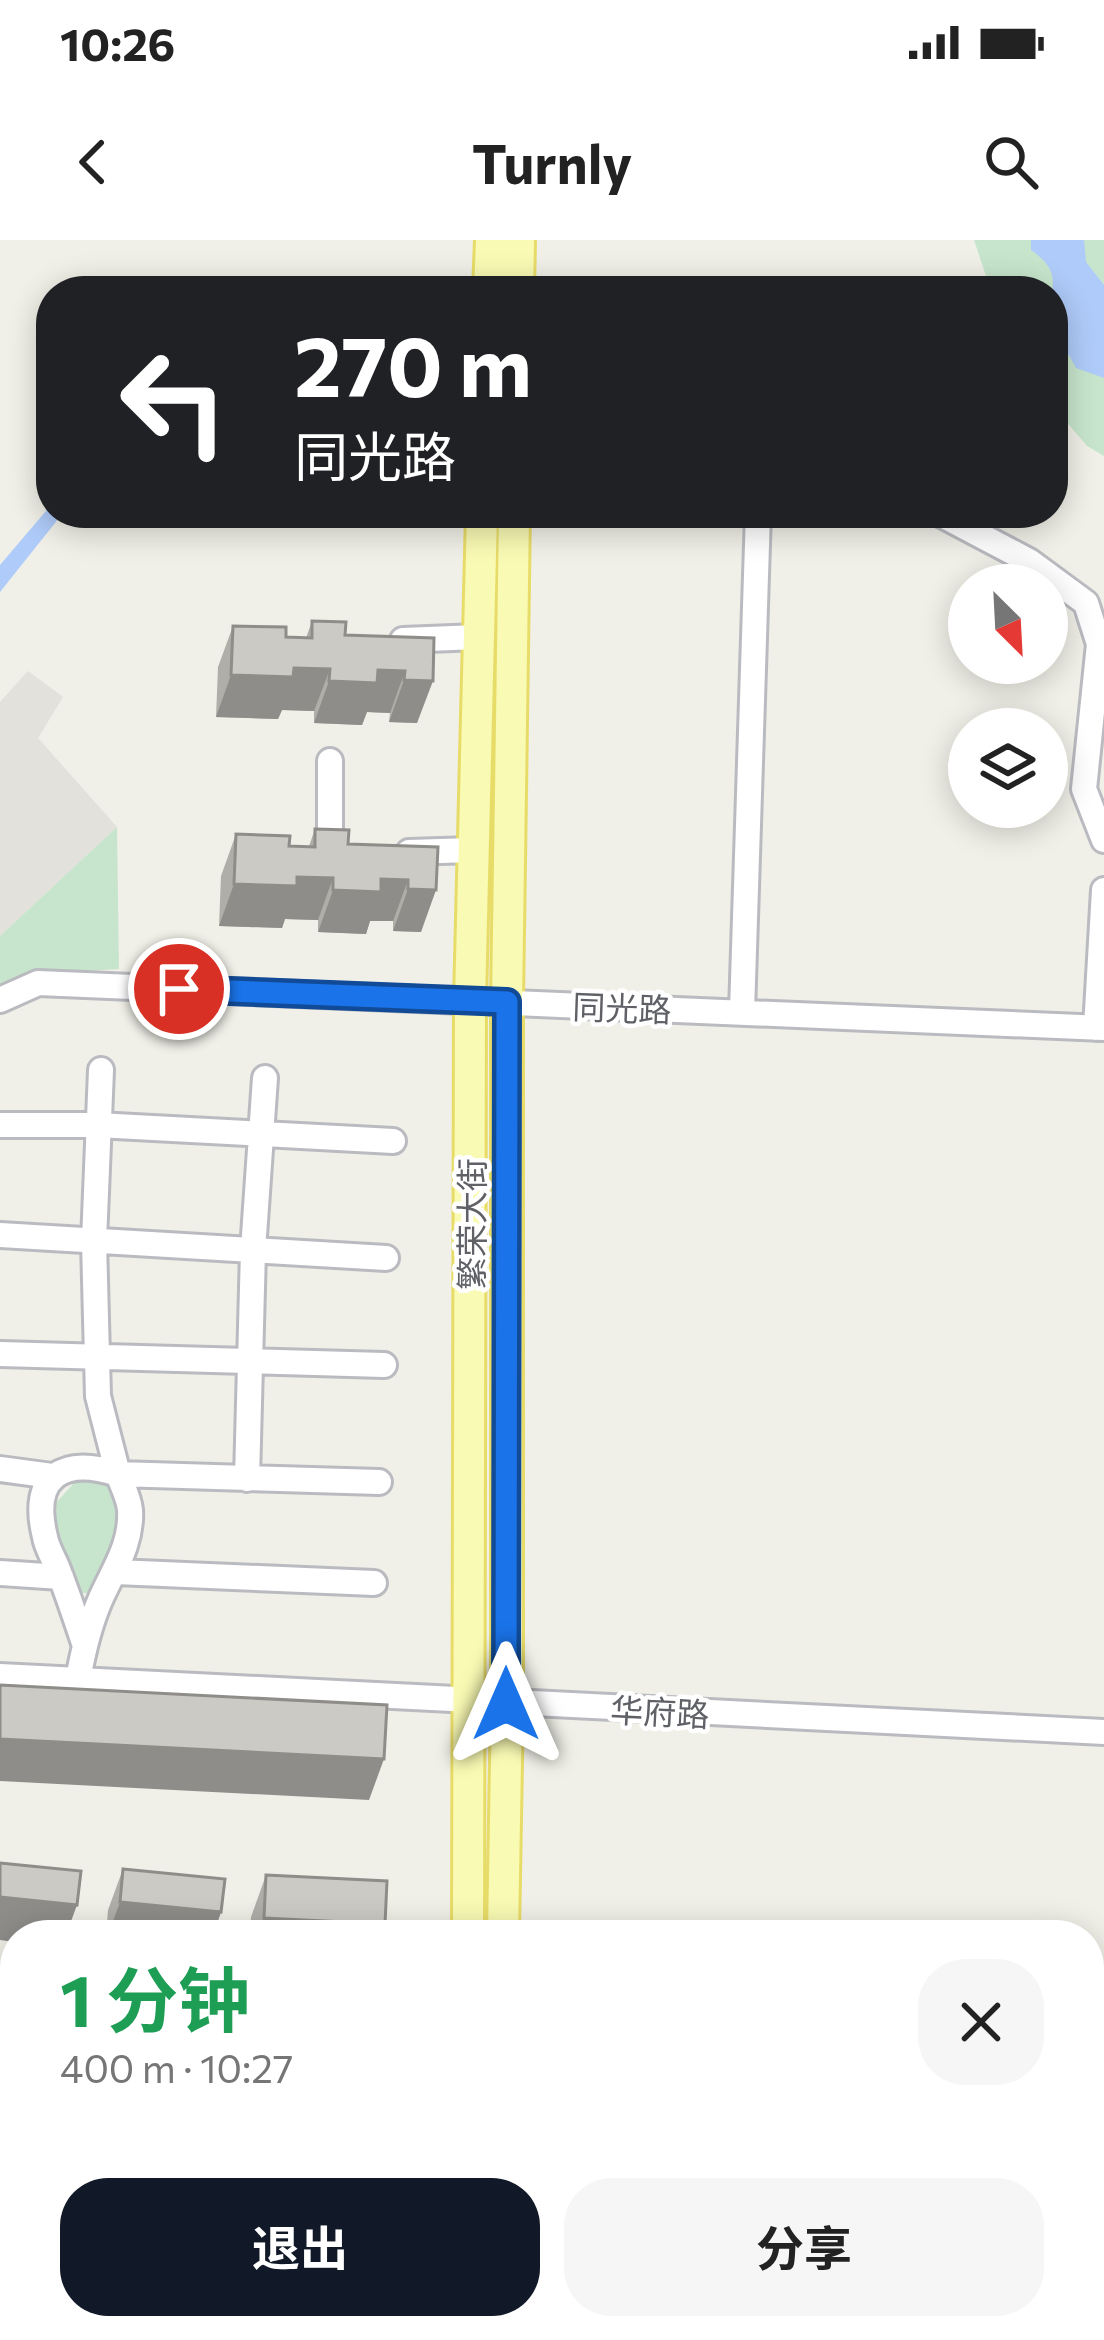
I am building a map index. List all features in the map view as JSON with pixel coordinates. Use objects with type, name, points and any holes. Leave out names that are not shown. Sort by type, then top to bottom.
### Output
[{"type":"main road","points":[[490,276],[491,240]]},
{"type":"main road","points":[[518,276],[519,240]]},
{"type":"main road","name":"繁荣大街","points":[[468,1920],[470,1000],[482,528]]},
{"type":"main road","name":"繁荣大街","points":[[502,1920],[514,528]]},
{"type":"street","points":[[742,1012],[758,528]]},
{"type":"street","points":[[966,528],[1029,561],[1086,603],[1099,644],[1084,789],[1104,840]]},
{"type":"street","points":[[389,641],[478,637]]},
{"type":"street","points":[[331,761],[330,853],[472,850]]},
{"type":"street","points":[[1100,1028],[1104,890]]},
{"type":"street","name":"同光路","points":[[0,1000],[38,983],[1100,1028]]},
{"type":"street","points":[[79,1680],[84,1643],[124,1549],[130,1508],[98,1396],[94,1241],[101,1070]]},
{"type":"street","points":[[247,1479],[248,1360],[265,1078]]},
{"type":"street","points":[[0,1125],[97,1125],[393,1142]]},
{"type":"street","points":[[0,1235],[386,1258]]},
{"type":"street","points":[[0,1354],[384,1366]]},
{"type":"street","points":[[0,1469],[52,1475],[94,1466],[118,1474],[379,1482]]},
{"type":"street","points":[[52,1475],[43,1491],[44,1535],[84,1643]]},
{"type":"street","points":[[116,1571],[374,1583]]},
{"type":"street","points":[[0,1573],[61,1577]]},
{"type":"street","name":"华府路","points":[[0,1676],[1104,1732]]},
{"type":"shaded area","points":[[28,671],[63,697],[38,738],[117,827],[0,936],[0,702]]},
{"type":"green space","points":[[974,240],[1104,240],[1104,456],[1087,446],[1068,424],[1068,276],[986,276]]},
{"type":"green space","points":[[117,827],[119,969],[43,974],[0,994],[0,936]]},
{"type":"green space","points":[[103,1480],[122,1502],[114,1545],[95,1593],[71,1593],[53,1506],[74,1483]]},
{"type":"water","points":[[1031,240],[1084,240],[1086,262],[1104,285],[1104,378],[1076,368],[1068,354],[1068,276],[1052,276],[1031,250]]},
{"type":"water","points":[[36,523],[36,528],[51,528],[0,592],[0,565]]},
{"type":"building","points":[[312,621],[346,622],[345,635],[434,638],[433,681],[404,680],[405,671],[378,670],[377,683],[329,681],[330,669],[294,668],[293,677],[231,675],[233,626],[286,627],[286,637],[312,638]]},
{"type":"building","points":[[315,829],[349,830],[348,844],[438,847],[436,890],[408,889],[408,880],[381,879],[381,892],[333,890],[333,878],[297,877],[297,886],[234,884],[236,834],[290,836],[289,846],[315,847]]},
{"type":"building","points":[[0,1685],[387,1705],[384,1759],[0,1739]]},
{"type":"building","points":[[0,1863],[81,1871],[77,1905],[0,1897]]},
{"type":"building","points":[[123,1869],[225,1879],[221,1912],[120,1902]]},
{"type":"building","points":[[266,1875],[387,1881],[385,1920],[264,1918]]},
{"type":"route","points":[[179,989],[507,1002],[506,1704]]}]
